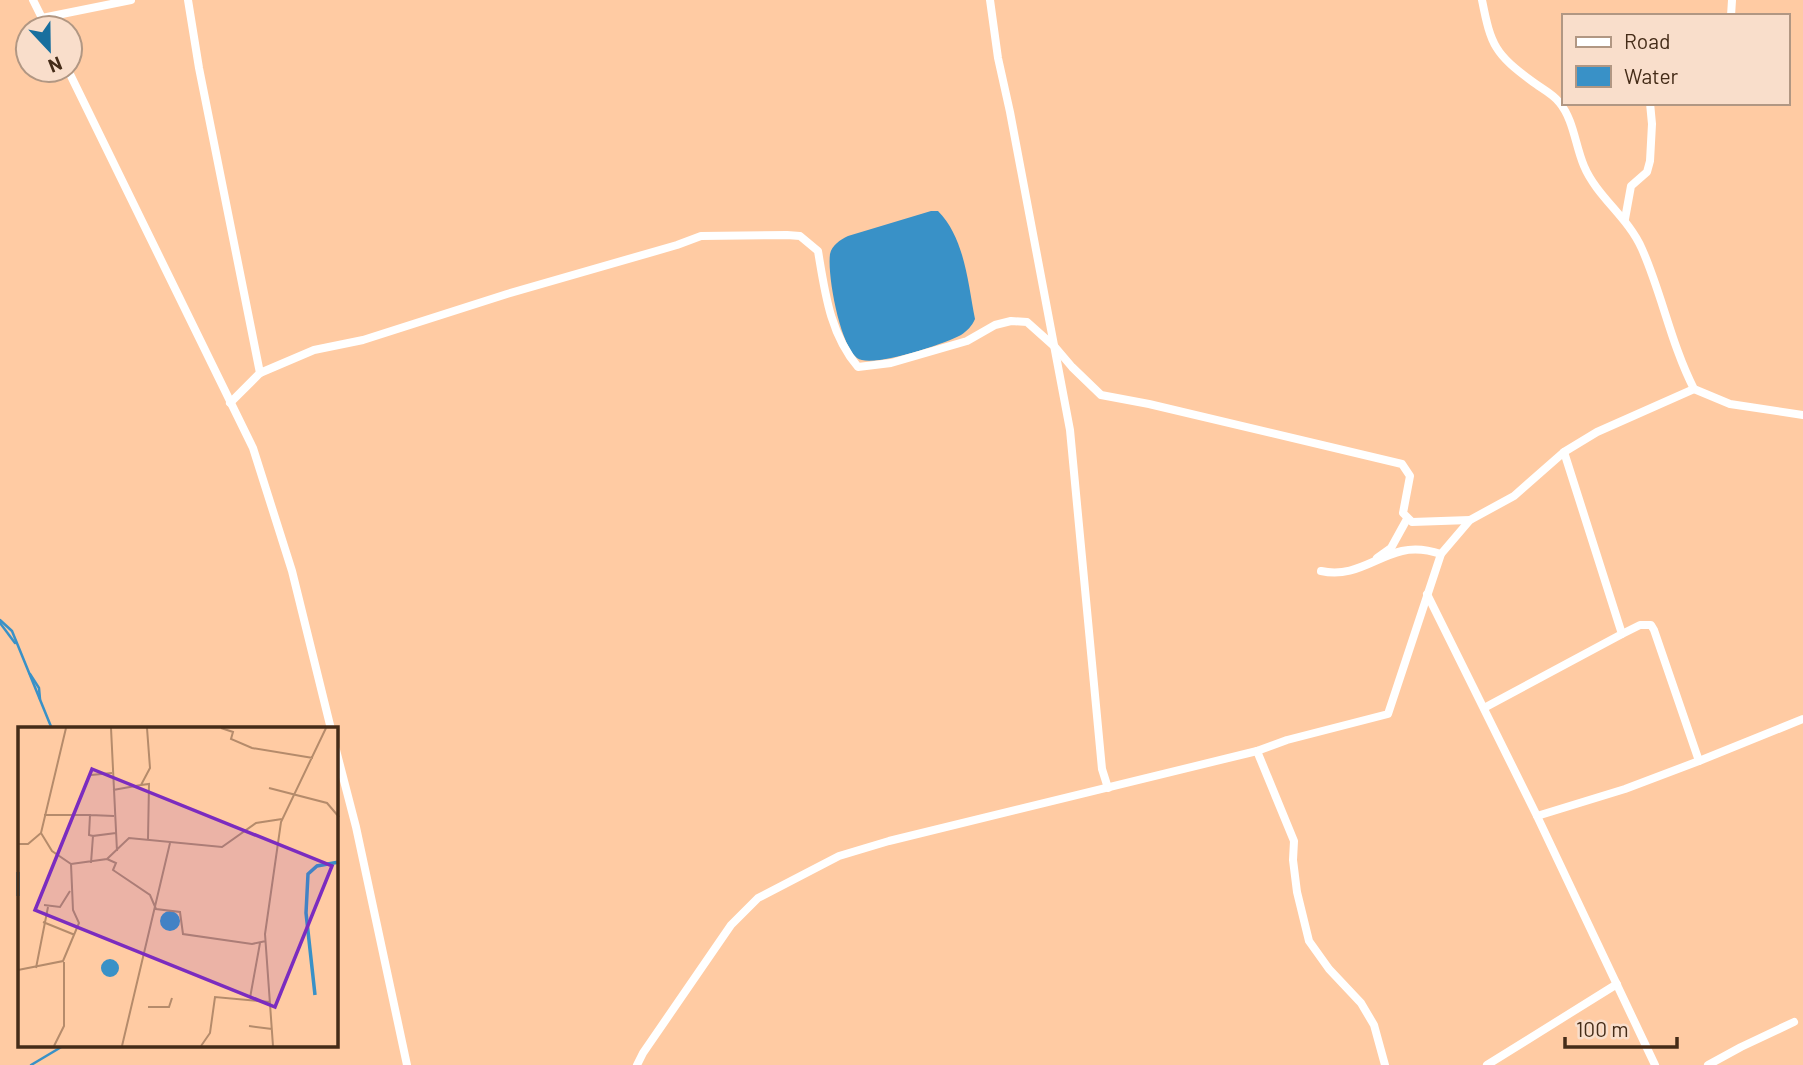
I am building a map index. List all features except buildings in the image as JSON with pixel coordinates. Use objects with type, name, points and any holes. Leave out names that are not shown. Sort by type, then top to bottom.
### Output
[{"type":"street","points":[[62,14],[131,0]]},
{"type":"street","points":[[188,0],[201,82],[260,373]]},
{"type":"street","points":[[990,0],[998,58],[1070,430],[1102,769],[1108,789]]},
{"type":"street","points":[[1482,0],[1494,46],[1507,62],[1558,100],[1578,142],[1583,165],[1592,180],[1625,219],[1642,247],[1684,369],[1694,389],[1730,404],[1803,415]]},
{"type":"street","points":[[75,84],[253,448],[277,520],[330,727]]},
{"type":"street","points":[[1625,219],[1631,186],[1647,172],[1650,161],[1650,105]]},
{"type":"street","points":[[230,402],[260,373],[314,350],[388,332],[701,236],[800,236],[816,247],[831,318],[841,343],[858,368],[891,363],[967,341],[995,325],[1011,321],[1027,322],[1101,395],[1402,464],[1410,476],[1403,513],[1407,519],[1412,522],[1470,520]]},
{"type":"street","points":[[637,1065],[731,925],[758,898],[839,856],[890,841],[1257,751],[1287,740],[1388,714],[1441,554],[1470,520],[1514,496],[1564,452],[1597,432],[1694,389]]},
{"type":"street","points":[[1564,452],[1622,634]]},
{"type":"street","points":[[1367,567],[1391,548],[1407,519]]},
{"type":"street","points":[[1321,572],[1332,578],[1367,567],[1401,551],[1441,554]]},
{"type":"street","points":[[1427,594],[1656,1065]]},
{"type":"street","points":[[1484,708],[1646,623],[1654,630],[1699,761]]},
{"type":"street","points":[[1536,816],[1625,789],[1803,719]]},
{"type":"street","points":[[1257,751],[1294,841],[1293,860],[1297,892],[1309,941],[1329,970],[1361,1003],[1374,1025],[1385,1065]]},
{"type":"street","points":[[338,758],[366,867],[407,1065]]},
{"type":"street","points":[[1487,1065],[1617,984]]},
{"type":"street","points":[[1708,1065],[1741,1046],[1794,1022]]},
{"type":"water","points":[[938,211],[947,222],[960,248],[974,322],[961,335],[924,349],[892,358],[865,361],[857,358],[845,339],[836,309],[831,277],[831,251],[848,236]]},
{"type":"waterway","points":[[0,620],[12,631],[51,727]]},
{"type":"waterway","points":[[0,623],[15,643]]},
{"type":"waterway","points":[[30,674],[39,688],[40,699]]},
{"type":"waterway","points":[[31,1065],[60,1048]]}]
